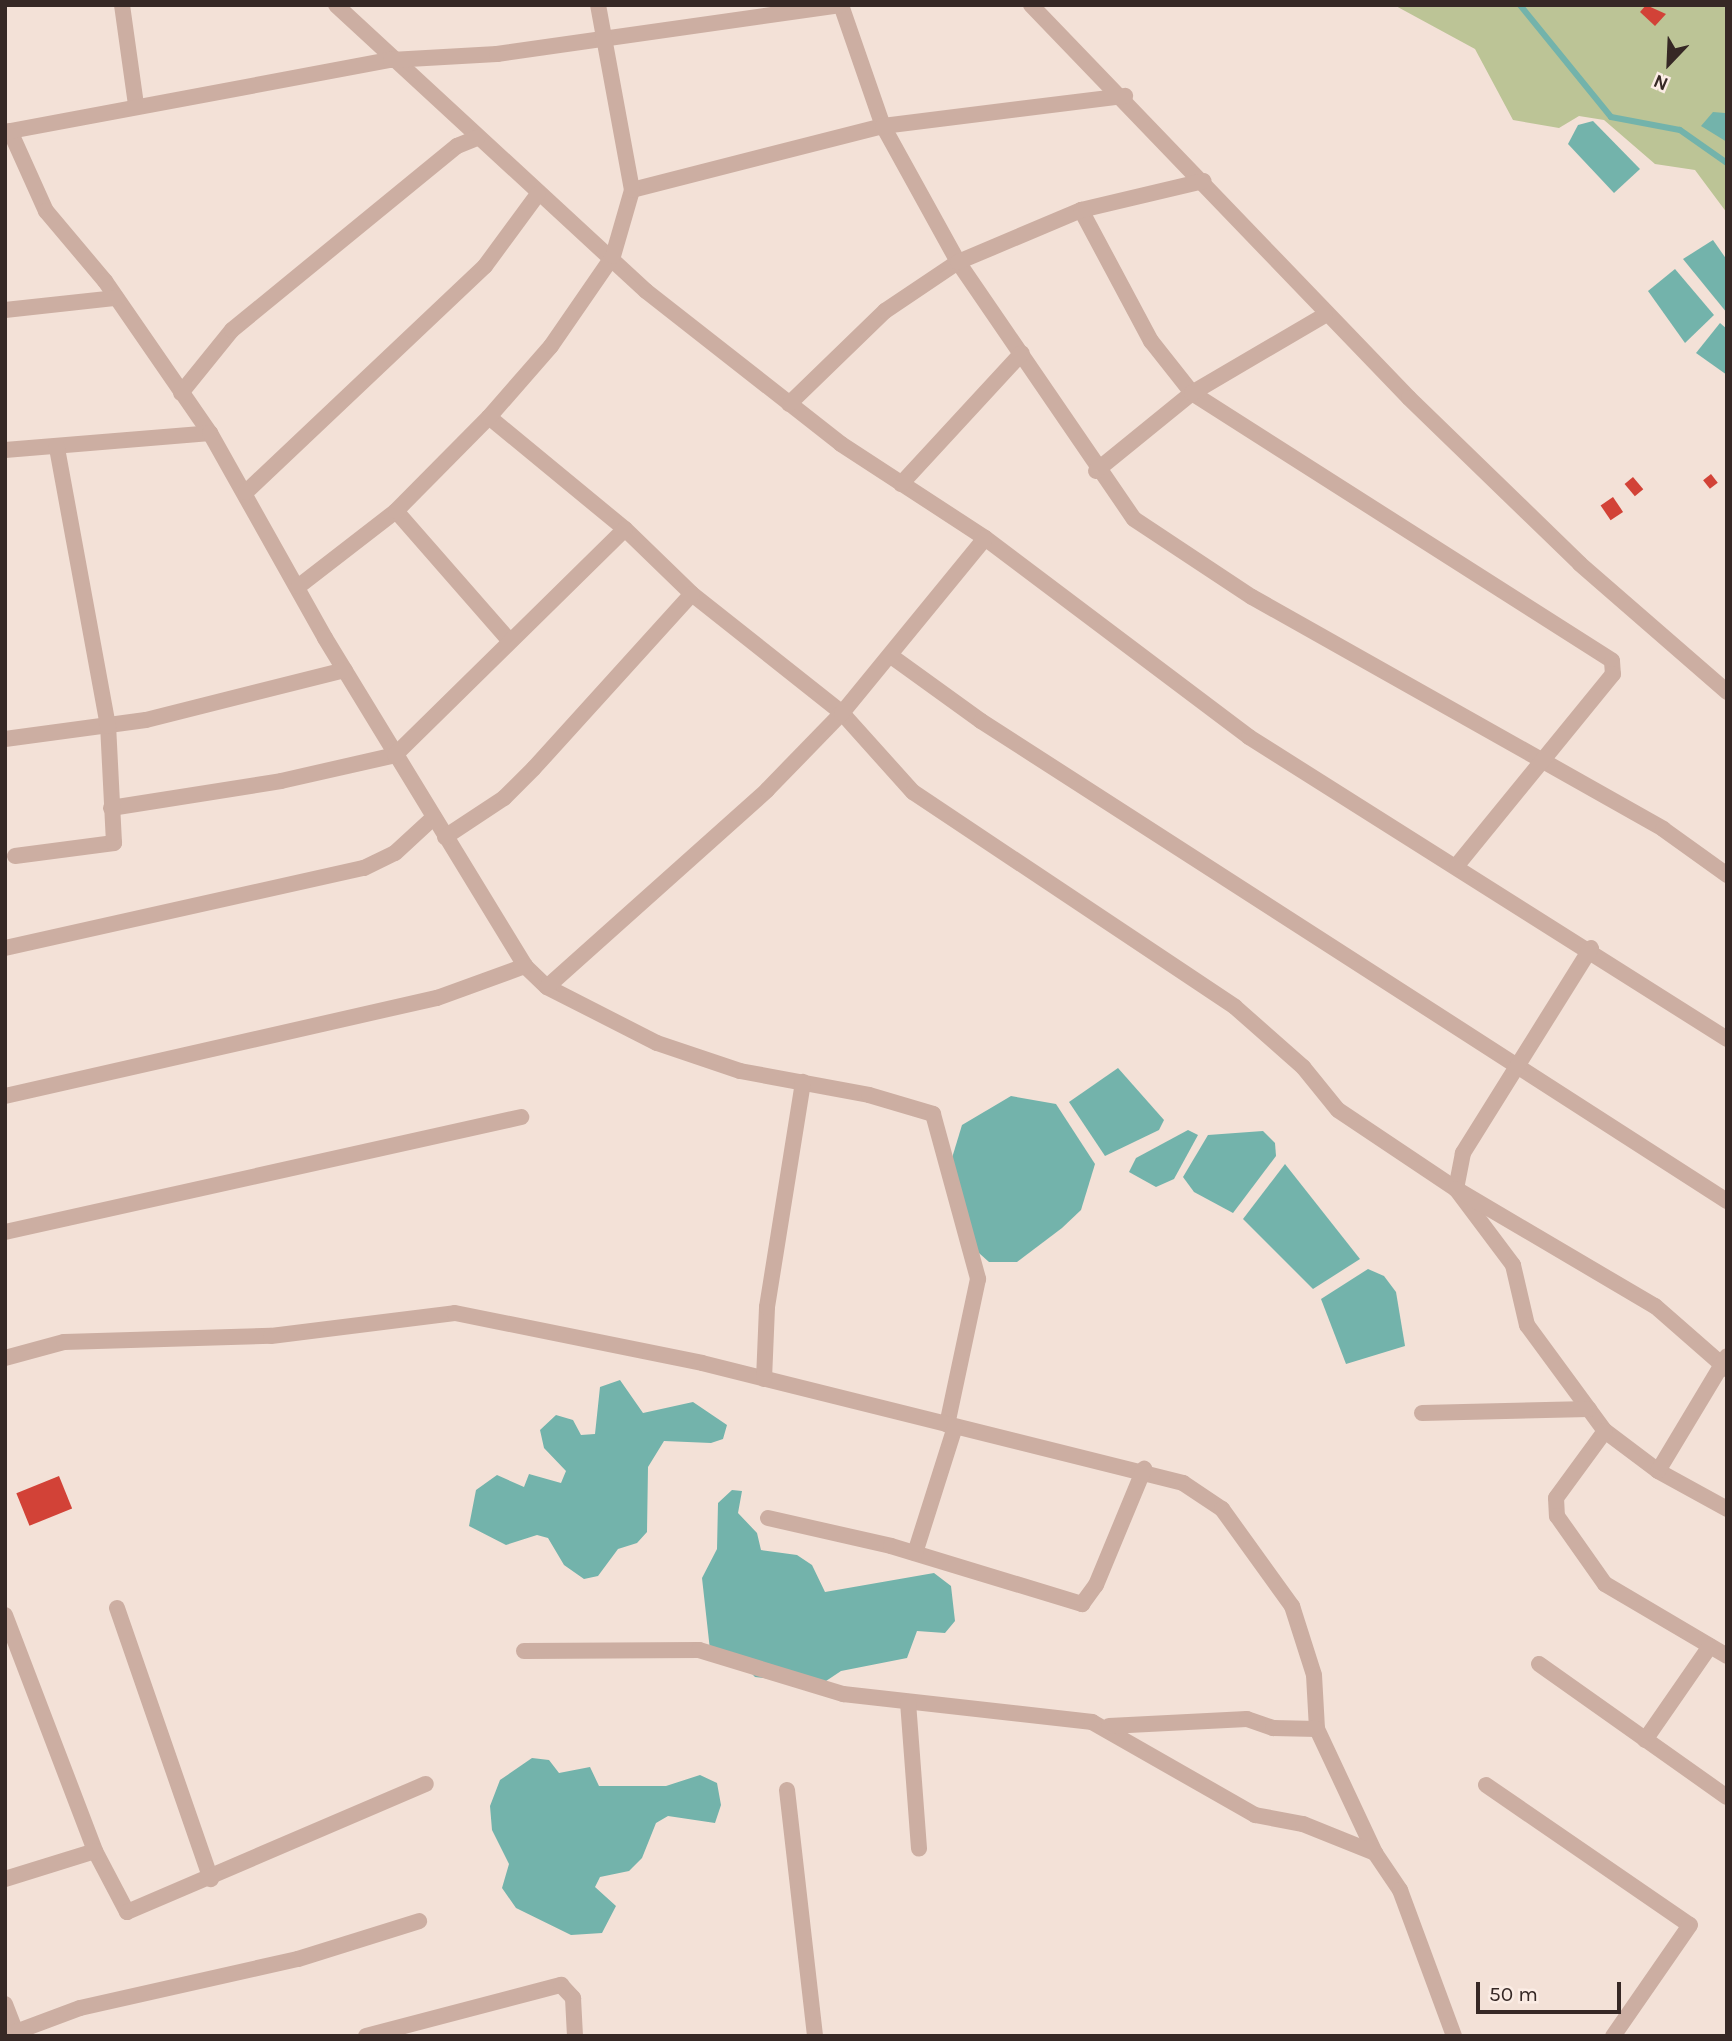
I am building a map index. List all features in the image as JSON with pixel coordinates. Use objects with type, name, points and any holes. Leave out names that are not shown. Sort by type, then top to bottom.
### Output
[{"type":"street","points":[[122,5],[136,105]]},
{"type":"street","points":[[336,5],[391,60],[538,194],[789,404],[901,484],[985,538],[1248,737],[1591,948],[1727,1039]]},
{"type":"street","points":[[299,586],[396,511],[489,417],[551,346],[612,256],[632,190],[598,5]]},
{"type":"street","points":[[915,1553],[951,1426],[978,1279],[935,1116],[803,1082],[740,1071],[657,1043],[547,987],[525,966],[395,755],[210,433],[116,298],[46,211],[8,132],[136,105],[391,60],[604,41],[841,5],[883,126],[958,262],[1022,353],[1096,471],[1134,519],[1193,560],[1663,829],[1727,875]]},
{"type":"street","points":[[1031,5],[1125,96],[1325,315],[1580,564],[1727,692]]},
{"type":"street","points":[[632,190],[883,126],[1125,96]]},
{"type":"street","points":[[181,393],[232,330],[457,145],[477,138]]},
{"type":"street","points":[[789,404],[885,311],[958,262],[1081,210],[1204,181]]},
{"type":"street","points":[[246,492],[485,266],[538,194]]},
{"type":"street","points":[[1081,210],[1151,341],[1192,393],[1612,662],[1613,674],[1540,759],[1457,865]]},
{"type":"street","points":[[5,310],[116,298]]},
{"type":"street","points":[[1096,471],[1192,393],[1325,315]]},
{"type":"street","points":[[901,484],[1022,353]]},
{"type":"street","points":[[489,417],[625,528],[692,594],[842,713],[913,792],[1235,1007],[1303,1067],[1338,1110],[1456,1189],[1655,1306],[1725,1363],[1657,1471]]},
{"type":"street","points":[[5,450],[210,433]]},
{"type":"street","points":[[15,856],[108,848],[114,843],[108,726],[57,447]]},
{"type":"street","points":[[396,511],[509,640]]},
{"type":"street","points":[[111,808],[281,782],[395,755],[625,528]]},
{"type":"street","points":[[547,987],[768,790],[842,713],[985,538]]},
{"type":"street","points":[[445,837],[505,797],[587,715],[692,594]]},
{"type":"street","points":[[891,656],[981,721],[1513,1066],[1727,1201]]},
{"type":"street","points":[[5,740],[108,726],[345,670]]},
{"type":"street","points":[[5,948],[365,868],[394,853],[434,817]]},
{"type":"street","points":[[1591,948],[1513,1066],[1463,1153],[1456,1189],[1513,1265],[1527,1325],[1605,1431],[1657,1471],[1727,1509]]},
{"type":"street","points":[[5,1096],[437,998],[525,966]]},
{"type":"street","points":[[764,1379],[767,1307],[803,1082]]},
{"type":"street","points":[[5,1232],[521,1117]]},
{"type":"street","points":[[5,1358],[64,1342],[271,1336],[438,1312],[764,1379],[951,1426],[1144,1469],[1213,1503],[1265,1561],[1292,1606],[1306,1647],[1317,1729],[1375,1853],[1400,1890],[1454,2036]]},
{"type":"street","points":[[1422,1413],[1589,1409]]},
{"type":"street","points":[[1605,1431],[1556,1497],[1557,1516],[1605,1584],[1722,1650],[1645,1740]]},
{"type":"street","points":[[768,1518],[915,1553],[1087,1602],[1144,1469]]},
{"type":"street","points":[[117,1608],[211,1879]]},
{"type":"street","points":[[6,1617],[95,1851],[127,1912],[211,1879],[426,1784]]},
{"type":"street","points":[[524,1651],[699,1650],[843,1693],[908,1702],[1108,1726],[1247,1719],[1273,1728],[1317,1729]]},
{"type":"street","points":[[1539,1664],[1727,1797]]},
{"type":"street","points":[[908,1702],[919,1849]]},
{"type":"street","points":[[1108,1726],[1255,1815],[1303,1824],[1375,1853]]},
{"type":"street","points":[[1486,1785],[1690,1925],[1614,2036]]},
{"type":"street","points":[[787,1790],[815,2036]]},
{"type":"street","points":[[5,1879],[95,1851]]},
{"type":"street","points":[[5,2004],[12,2034],[80,2007],[298,1959],[419,1921]]},
{"type":"street","points":[[366,2036],[561,1985],[573,1998],[575,2036]]},
{"type":"green space","points":[[1394,5],[1727,5],[1727,213],[1695,170],[1655,164],[1604,120],[1579,116],[1559,128],[1513,120],[1475,49]]},
{"type":"water","points":[[1713,112],[1725,113],[1727,142],[1701,126]]},
{"type":"water","points":[[1593,121],[1640,169],[1614,193],[1568,144],[1578,125]]},
{"type":"water","points":[[1713,240],[1727,260],[1727,313],[1683,259]]},
{"type":"water","points":[[1675,269],[1714,315],[1685,343],[1648,291]]},
{"type":"water","points":[[1720,323],[1727,329],[1727,375],[1696,353]]},
{"type":"water","points":[[1118,1068],[1164,1120],[1159,1130],[1105,1156],[1069,1102]]},
{"type":"water","points":[[1011,1096],[1056,1104],[1095,1164],[1081,1210],[1062,1228],[1017,1262],[989,1262],[970,1245],[952,1158],[962,1125]]},
{"type":"water","points":[[1188,1130],[1198,1135],[1174,1179],[1156,1187],[1129,1172],[1136,1158]]},
{"type":"water","points":[[1263,1131],[1275,1143],[1276,1156],[1233,1213],[1194,1192],[1183,1177],[1208,1135]]},
{"type":"water","points":[[1285,1164],[1360,1259],[1313,1289],[1243,1219]]},
{"type":"water","points":[[1368,1269],[1384,1276],[1396,1292],[1405,1346],[1346,1364],[1321,1299]]},
{"type":"water","points":[[620,1380],[643,1413],[693,1402],[727,1425],[723,1439],[711,1443],[664,1441],[648,1467],[647,1532],[637,1543],[618,1549],[598,1576],[584,1579],[564,1565],[548,1538],[537,1535],[506,1545],[469,1526],[476,1490],[497,1475],[524,1487],[529,1474],[561,1483],[566,1471],[544,1448],[540,1430],[556,1415],[573,1420],[581,1435],[595,1434],[600,1387]]},
{"type":"water","points":[[732,1490],[742,1491],[738,1513],[757,1533],[761,1550],[797,1555],[812,1565],[825,1592],[934,1573],[951,1586],[955,1621],[945,1633],[917,1631],[907,1658],[841,1671],[820,1685],[755,1677],[739,1660],[711,1659],[702,1578],[717,1549],[718,1503]]},
{"type":"water","points":[[532,1758],[549,1760],[559,1773],[590,1767],[599,1786],[666,1786],[700,1775],[717,1783],[721,1805],[715,1823],[668,1816],[656,1823],[642,1858],[629,1871],[600,1877],[595,1887],[616,1906],[602,1933],[571,1935],[516,1908],[502,1888],[509,1864],[492,1830],[490,1806],[500,1780]]},
{"type":"building","points":[[1646,5],[1666,14],[1655,26],[1640,12]]},
{"type":"building","points":[[1711,474],[1718,483],[1710,489],[1703,480]]},
{"type":"building","points":[[1633,477],[1643,489],[1635,496],[1625,484]]},
{"type":"building","points":[[1613,497],[1623,512],[1611,520],[1601,505]]},
{"type":"building","points":[[59,1476],[72,1508],[29,1526],[16,1493]]},
{"type":"waterway","points":[[1520,5],[1611,117],[1680,130],[1727,163]]}]
